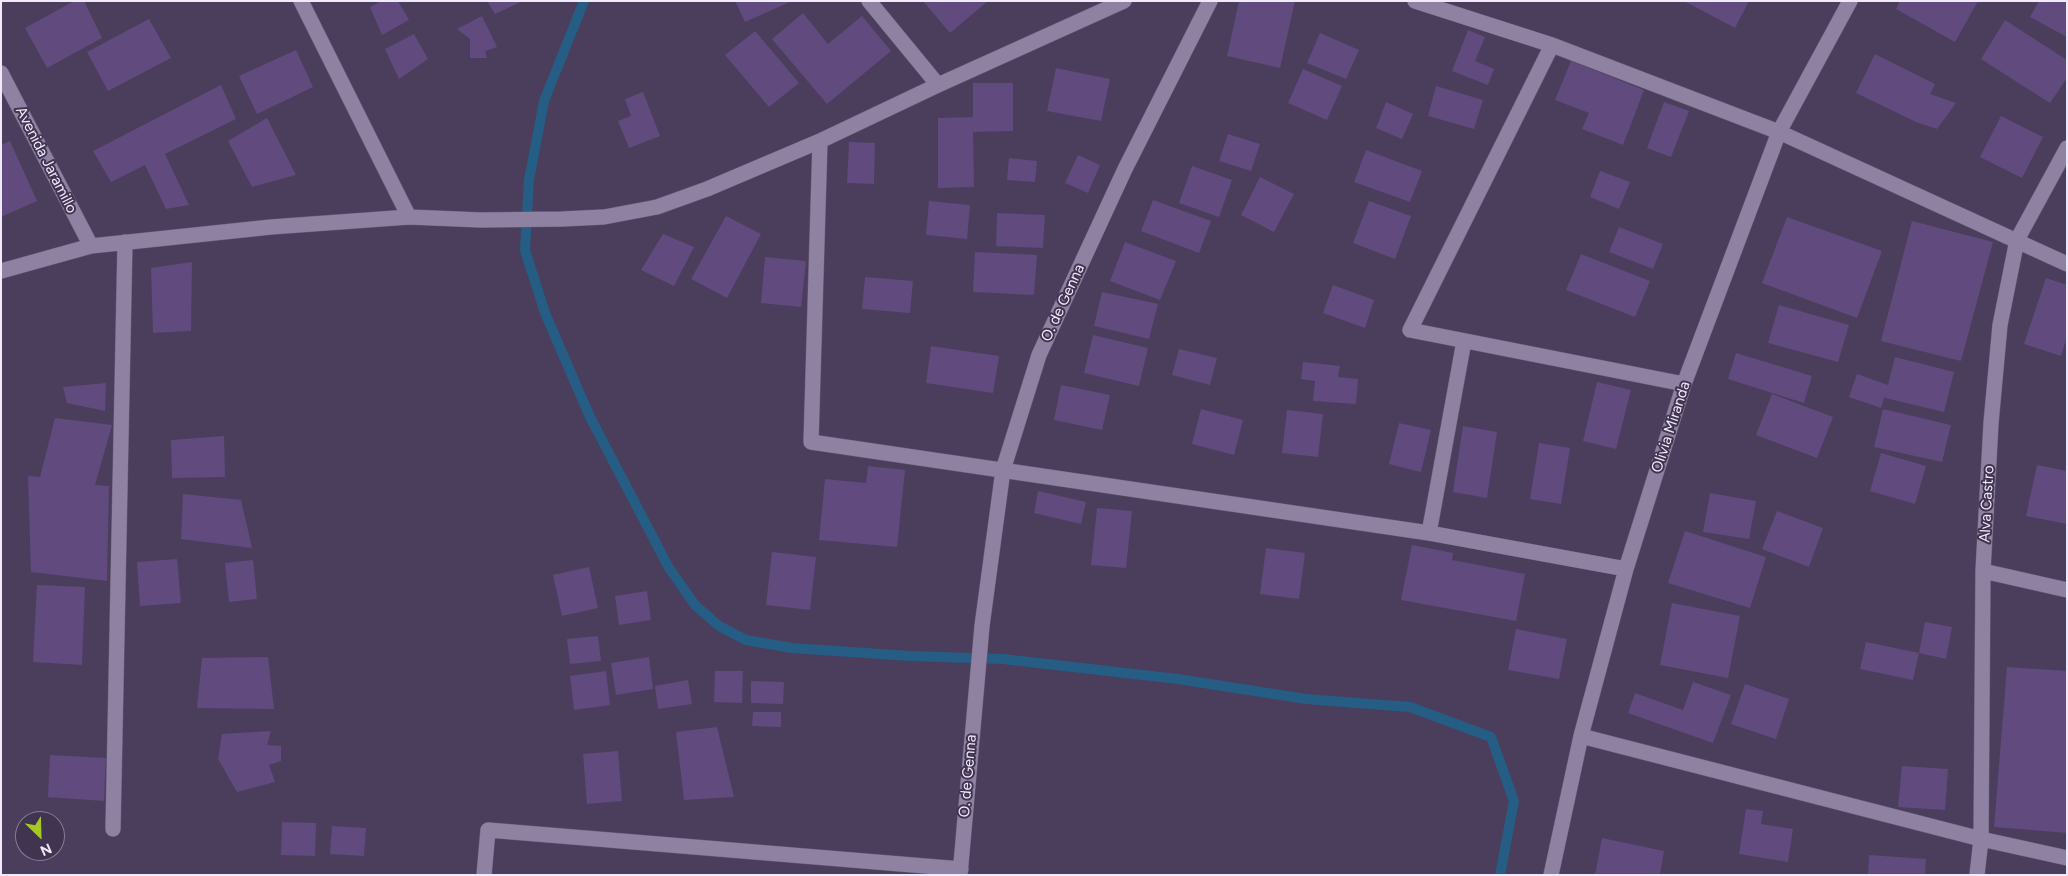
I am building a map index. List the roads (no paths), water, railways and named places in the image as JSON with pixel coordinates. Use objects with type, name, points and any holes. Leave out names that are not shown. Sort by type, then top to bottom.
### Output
[{"type":"street","points":[[301,1],[409,217]]},
{"type":"street","points":[[869,1],[938,85]]},
{"type":"street","points":[[1,271],[91,246],[271,227],[409,217],[480,220],[604,217],[657,207],[707,189],[820,140],[1124,1]]},
{"type":"street","name":"O. de Genna","points":[[961,872],[976,677],[1004,470],[1039,355],[1125,169],[1210,1]]},
{"type":"street","points":[[1415,1],[1552,45],[1779,132],[2067,264]]},
{"type":"street","name":"Olivia Miranda","points":[[1551,875],[1580,736],[1626,569],[1684,384],[1779,132],[1850,1]]},
{"type":"street","points":[[1552,45],[1410,330],[1684,384]]},
{"type":"street","name":"Avenida Jaramillo","points":[[1,73],[91,246]]},
{"type":"street","points":[[820,140],[812,442],[1429,533],[1626,569]]},
{"type":"street","name":"Alva Castro","points":[[1977,875],[1980,839],[1983,571],[1991,423],[2000,325],[2017,240],[2067,148]]},
{"type":"street","points":[[113,829],[125,242]]},
{"type":"street","points":[[1429,533],[1464,341]]},
{"type":"street","points":[[1983,571],[2067,590]]},
{"type":"street","points":[[1580,736],[1980,839],[2067,858]]},
{"type":"street","points":[[484,875],[488,830],[961,872]]},
{"type":"waterway","points":[[584,1],[544,101],[529,180],[525,250],[545,313],[590,417],[669,568],[695,605],[719,626],[746,640],[792,648],[910,656],[1003,659],[1178,679],[1306,699],[1410,707],[1491,737],[1514,801],[1500,875]]}]
